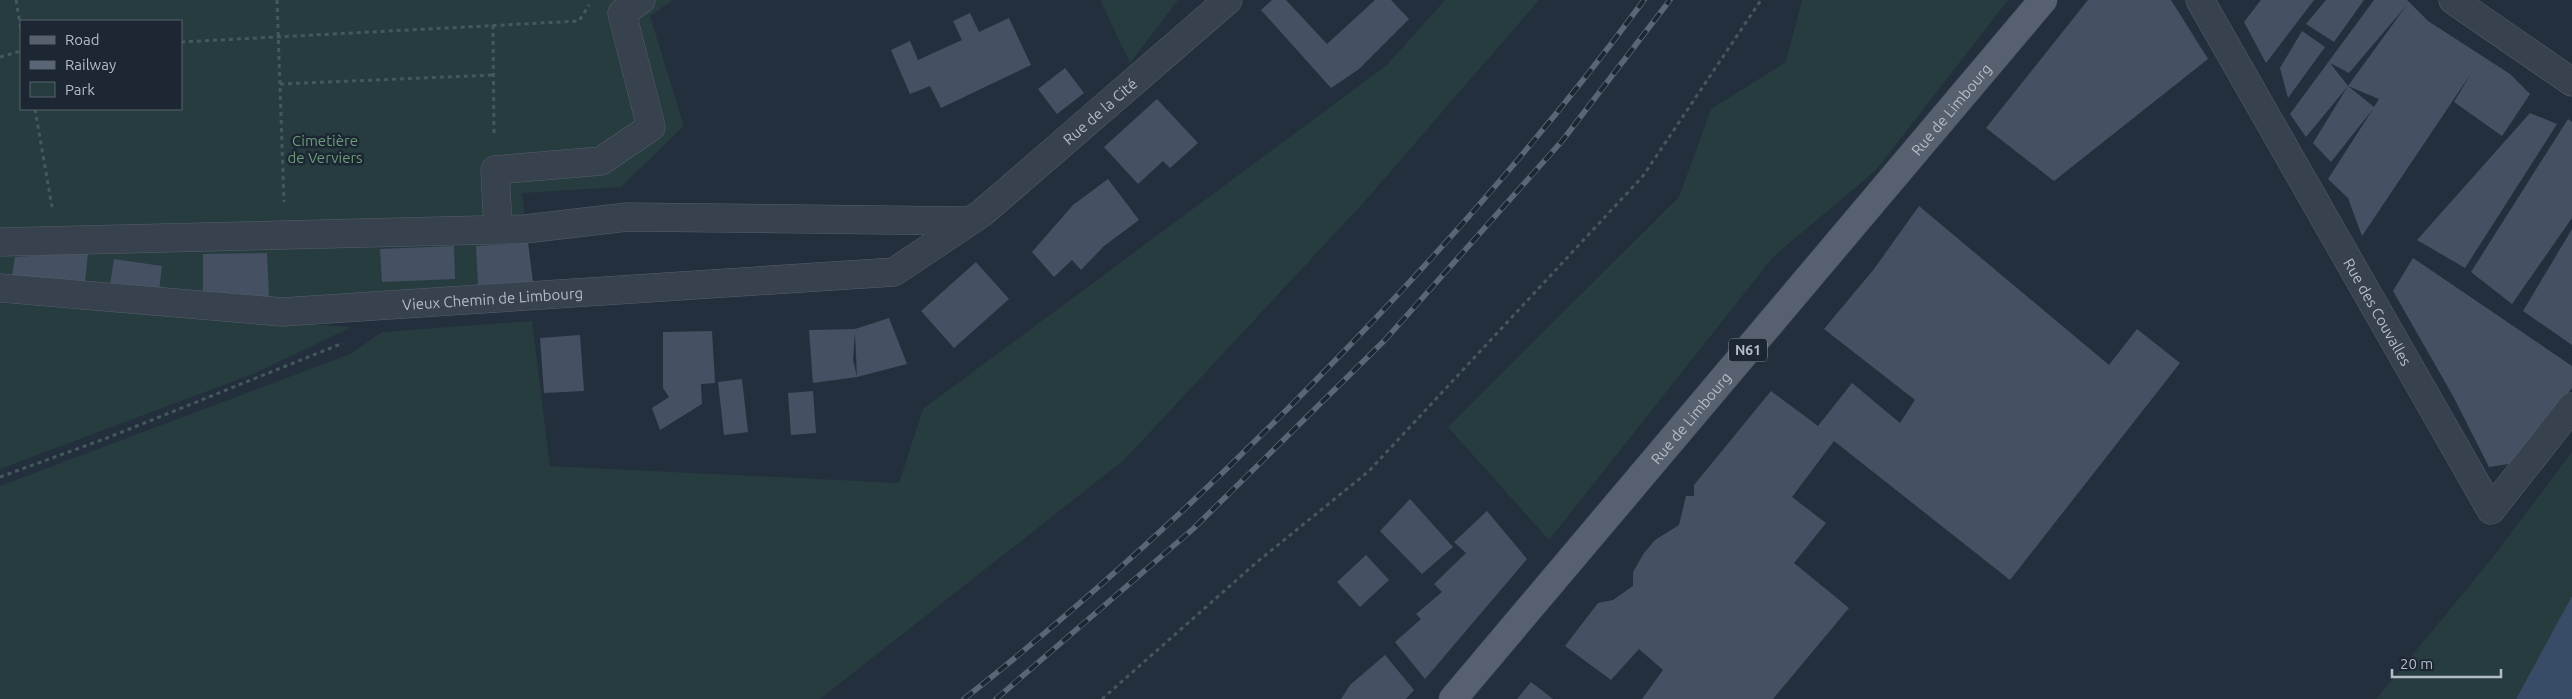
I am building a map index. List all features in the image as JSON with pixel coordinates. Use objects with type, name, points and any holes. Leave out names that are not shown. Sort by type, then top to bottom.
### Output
[{"type":"main road","name":"Rue de Limbourg","points":[[1453,699],[2044,0]]},
{"type":"street","points":[[498,228],[495,170],[601,160],[651,127],[622,13],[640,0]]},
{"type":"street","name":"Rue de la Cité","points":[[969,221],[982,213],[1228,0]]},
{"type":"street","name":"Rue des Couvalles","points":[[2200,0],[2491,510],[2572,407]]},
{"type":"street","points":[[2453,0],[2572,82]]},
{"type":"street","points":[[0,242],[498,228],[525,229],[627,217],[969,221]]},
{"type":"street","name":"Vieux Chemin de Limbourg","points":[[0,288],[282,312],[894,272],[969,221]]},
{"type":"path","points":[[16,0],[20,24]]},
{"type":"path","points":[[277,0],[285,235]]},
{"type":"path","points":[[182,42],[579,20],[592,0]]},
{"type":"path","points":[[1102,699],[1257,562],[1369,471],[1643,176],[1760,0]]},
{"type":"path","points":[[494,25],[495,170]]},
{"type":"path","points":[[0,57],[20,51]]},
{"type":"path","points":[[280,84],[494,75]]},
{"type":"path","points":[[35,110],[58,240]]},
{"type":"path","points":[[0,477],[107,438],[347,341]]},
{"type":"green space","name":"Cimetière de Verviers","points":[[0,0],[673,0],[650,16],[684,126],[621,187],[522,193],[533,282],[290,299],[0,275]]},
{"type":"green space","points":[[1100,0],[1178,0],[1130,63]]},
{"type":"green space","points":[[1445,0],[1539,0],[1365,201],[1124,460],[820,699],[0,699],[0,486],[350,354],[382,332],[532,321],[550,466],[899,483],[923,409],[1387,65]]},
{"type":"green space","points":[[1802,0],[2008,0],[1876,170],[1773,257],[1549,540],[1448,427],[1679,197],[1711,109],[1786,62]]},
{"type":"green space","points":[[0,303],[352,327],[253,374],[0,469]]},
{"type":"green space","points":[[2572,452],[2572,596],[2516,699],[2376,699],[2489,562]]},
{"type":"water","points":[[2572,596],[2572,699],[2516,699]]},
{"type":"building","points":[[1272,0],[1286,0],[1327,44],[1375,0],[1391,0],[1409,19],[1359,69],[1331,88],[1261,10]]},
{"type":"building","points":[[2088,0],[2171,0],[2208,59],[2054,181],[1986,128]]},
{"type":"building","points":[[2261,0],[2314,0],[2266,63],[2244,22]]},
{"type":"building","points":[[2326,0],[2364,0],[2334,42],[2306,24]]},
{"type":"building","points":[[2374,0],[2407,0],[2428,21],[2510,74],[2530,94],[2502,136],[2454,102],[2472,72],[2362,236],[2348,198],[2328,179],[2373,109],[2331,162],[2313,143],[2348,86],[2306,137],[2290,114]],"holes":[[[2406,6],[2348,86],[2330,63],[2349,73]],[[2348,86],[2379,99],[2374,107]]]},
{"type":"building","points":[[970,13],[979,32],[1009,18],[1031,65],[941,108],[930,86],[910,94],[891,50],[910,41],[918,60],[962,40],[953,21]]},
{"type":"building","points":[[2302,31],[2325,47],[2288,98],[2280,68]]},
{"type":"building","points":[[1065,68],[1084,93],[1057,114],[1038,89]]},
{"type":"building","points":[[1157,99],[1198,143],[1170,168],[1163,161],[1138,184],[1104,147]]},
{"type":"building","points":[[2530,113],[2557,124],[2465,268],[2417,240]]},
{"type":"building","points":[[2568,119],[2572,122],[2572,218],[2512,304],[2471,272]]},
{"type":"building","points":[[1108,179],[1139,220],[1104,246],[1081,270],[1072,260],[1054,277],[1032,252],[1073,205]]},
{"type":"building","points":[[1919,206],[2109,365],[2137,329],[2180,363],[2010,580],[1834,441],[1792,497],[1826,523],[1794,563],[1849,608],[1773,699],[1642,699],[1663,670],[1639,649],[1611,680],[1565,646],[1598,603],[1613,600],[1633,586],[1633,572],[1644,553],[1655,540],[1679,525],[1686,496],[1694,496],[1694,485],[1771,391],[1818,426],[1852,383],[1900,423],[1915,400],[1824,329],[1874,269]]},
{"type":"building","points":[[2572,229],[2572,345],[2523,311]]},
{"type":"building","points":[[528,243],[533,282],[478,285],[476,246]]},
{"type":"building","points":[[454,246],[455,279],[382,282],[380,249]]},
{"type":"building","points":[[88,252],[85,283],[12,276],[15,257]]},
{"type":"building","points":[[267,253],[269,297],[203,292],[203,254]]},
{"type":"building","points":[[2413,258],[2572,366],[2572,388],[2509,464],[2489,467],[2453,396],[2393,291]]},
{"type":"building","points":[[114,259],[162,266],[159,291],[110,285]]},
{"type":"building","points":[[976,262],[1009,299],[954,348],[921,311]]},
{"type":"building","points":[[889,318],[907,364],[857,377],[813,383],[809,330],[855,329]],"holes":[[[855,332],[857,377],[853,360]]]},
{"type":"building","points":[[712,331],[715,383],[701,384],[702,404],[660,430],[652,408],[669,397],[663,388],[663,332]]},
{"type":"building","points":[[580,335],[584,391],[544,393],[540,338]]},
{"type":"building","points":[[742,379],[748,432],[724,435],[718,382]]},
{"type":"building","points":[[813,391],[816,433],[791,435],[788,393]]},
{"type":"building","points":[[1410,499],[1453,547],[1422,574],[1380,531]]},
{"type":"building","points":[[1487,511],[1527,559],[1425,679],[1395,642],[1421,619],[1416,614],[1442,592],[1434,584],[1466,553],[1454,542]]},
{"type":"building","points":[[1366,555],[1389,580],[1360,607],[1337,582]]},
{"type":"building","points":[[1385,655],[1414,690],[1406,699],[1341,699],[1350,685]]},
{"type":"building","points":[[1531,682],[1553,699],[1517,699]]},
{"type":"railway","points":[[964,699],[1011,662],[1146,545],[1233,463],[1361,334],[1404,289],[1528,148],[1644,0]]},
{"type":"railway","points":[[996,699],[1193,529],[1385,340],[1562,141],[1670,0]]}]
